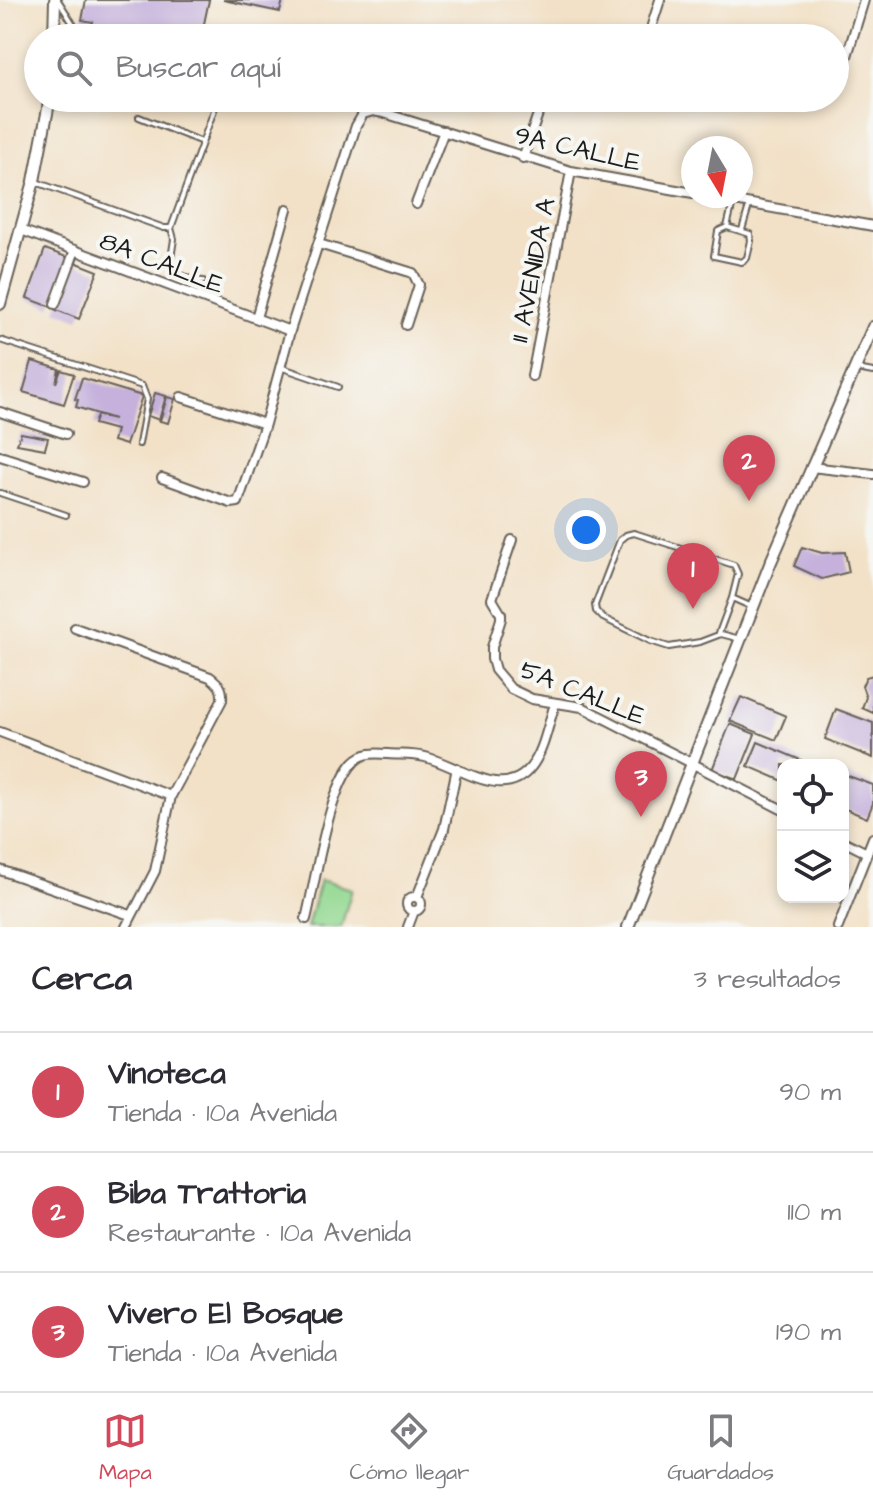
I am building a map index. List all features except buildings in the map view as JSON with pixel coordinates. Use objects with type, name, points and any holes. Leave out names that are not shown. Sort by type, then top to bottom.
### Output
[{"type":"street","points":[[55,24],[57,0]]},
{"type":"street","points":[[652,24],[660,0]]},
{"type":"street","points":[[849,50],[864,0]]},
{"type":"street","points":[[0,304],[34,181],[47,112]]},
{"type":"street","name":"9A CALLE","points":[[319,244],[356,126],[363,114],[370,112]]},
{"type":"street","name":"9A CALLE","points":[[378,112],[571,171],[681,191]]},
{"type":"street","name":"11 AVENIDA A","points":[[523,158],[539,112]]},
{"type":"street","points":[[416,204],[444,131]]},
{"type":"street","name":"11 AVENIDA A","points":[[532,376],[571,171]]},
{"type":"street","points":[[753,205],[873,226]]},
{"type":"street","points":[[256,318],[287,209]]},
{"type":"street","name":"8A CALLE","points":[[21,230],[290,331]]},
{"type":"street","points":[[162,478],[231,503],[238,502],[319,244],[413,273],[419,285],[406,325]]},
{"type":"street","points":[[55,304],[75,250]]},
{"type":"street","points":[[628,927],[753,607],[854,363],[873,327]]},
{"type":"street","points":[[181,397],[265,424]]},
{"type":"street","points":[[0,412],[66,434]]},
{"type":"street","points":[[0,456],[83,482]]},
{"type":"street","points":[[811,467],[873,474]]},
{"type":"street","name":"5A CALLE","points":[[512,540],[493,594],[494,604],[501,614],[492,647],[495,670],[511,689],[532,699],[582,707],[777,807]]},
{"type":"street","points":[[75,628],[210,677],[220,686],[222,700],[171,796],[155,871],[126,927]]},
{"type":"street","points":[[306,919],[316,869],[343,776],[355,760],[373,753],[423,756],[499,784],[519,780],[533,766],[555,704]]},
{"type":"street","points":[[0,732],[171,796]]},
{"type":"street","points":[[408,927],[414,911],[421,906],[417,897],[444,829],[457,768]]},
{"type":"street","points":[[838,927],[873,838]]},
{"type":"street","points":[[849,844],[867,853]]},
{"type":"street","points":[[0,870],[130,915]]},
{"type":"lane","points":[[57,0],[73,24]]},
{"type":"lane","points":[[203,281],[191,280],[170,265],[174,239],[171,228],[213,112]]},
{"type":"lane","points":[[139,117],[202,142]]},
{"type":"lane","points":[[34,181],[171,228]]},
{"type":"lane","points":[[727,227],[731,208]]},
{"type":"lane","points":[[742,230],[749,208]]},
{"type":"lane","points":[[727,227],[750,234],[747,258],[736,263],[716,258],[713,249],[718,231],[727,227]]},
{"type":"lane","points":[[0,340],[142,386],[147,399],[139,444]]},
{"type":"lane","points":[[854,363],[873,372]]},
{"type":"lane","points":[[280,367],[338,387]]},
{"type":"lane","points":[[0,493],[66,515]]},
{"type":"lane","points":[[719,634],[738,574],[734,565],[634,533],[620,540],[595,605],[603,618],[669,647],[700,642],[719,634],[740,639]]},
{"type":"lane","points":[[732,598],[753,607]]},
{"type":"green space","points":[[320,880],[352,889],[341,927],[307,927]]},
{"type":"place","name":"Biba Trattoria","points":[[749,501]]},
{"type":"place","name":"Vinoteca","points":[[693,609]]},
{"type":"place","name":"Vivero El Bosque","points":[[641,817]]}]
